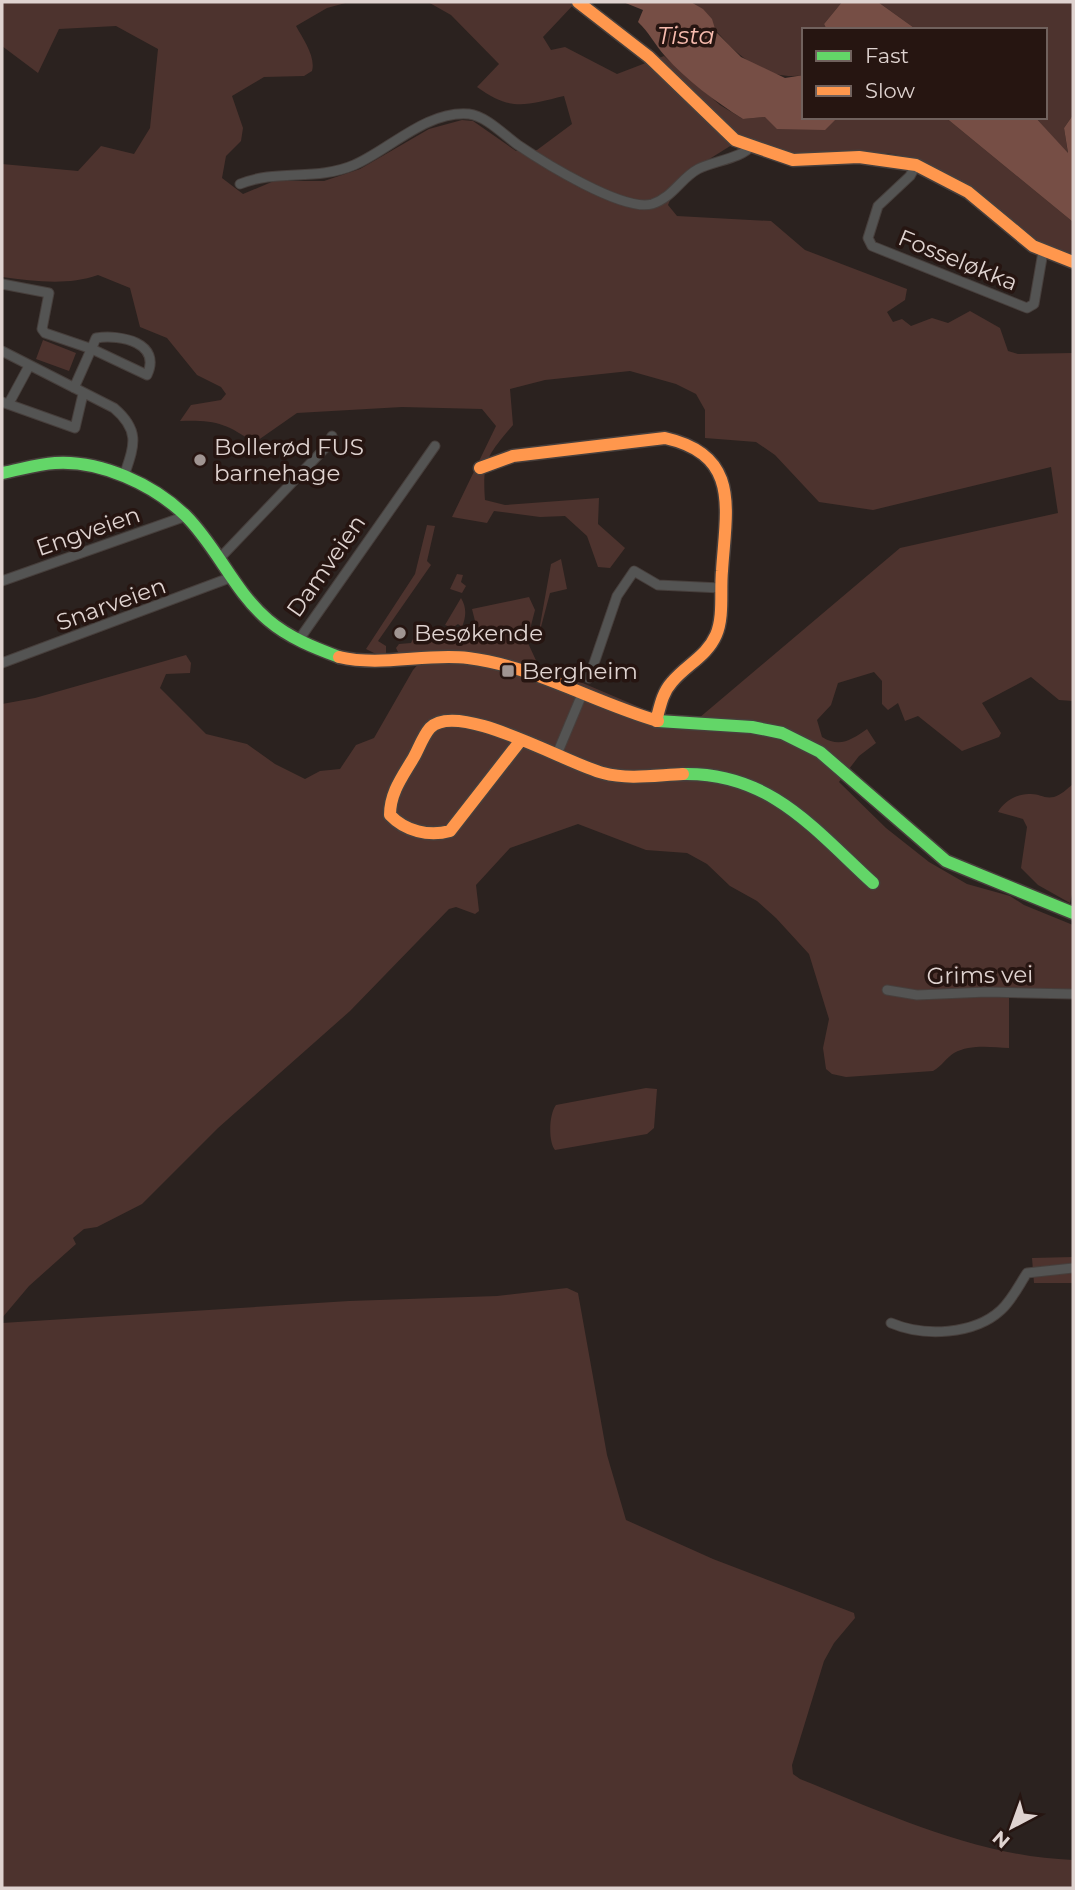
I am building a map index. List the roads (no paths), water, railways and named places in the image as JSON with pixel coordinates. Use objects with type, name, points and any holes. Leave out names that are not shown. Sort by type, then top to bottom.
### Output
[{"type":"street","points":[[579,2],[649,57],[718,127],[750,147],[793,160],[878,158],[916,165],[968,192],[1043,252],[1073,262]]},
{"type":"street","points":[[240,184],[273,176],[331,173],[356,164],[395,140],[439,119],[466,114],[482,120],[578,180],[639,205],[662,200],[696,170],[717,160],[741,155],[750,147]]},
{"type":"street","name":"Fosseløkka","points":[[916,165],[910,176],[878,206],[868,238],[872,246],[1027,308],[1034,304],[1043,252]]},
{"type":"street","points":[[2,284],[49,293],[43,332],[92,349],[146,375],[152,361],[142,346],[128,341],[99,338],[92,349],[74,388]]},
{"type":"street","points":[[2,351],[114,408],[131,426],[133,448],[124,476]]},
{"type":"street","points":[[29,366],[5,402],[75,428],[83,394]]},
{"type":"street","points":[[219,559],[326,447],[332,436]]},
{"type":"street","points":[[481,468],[513,456],[655,438],[680,439],[695,445],[713,461],[725,491],[717,635],[704,653],[664,692],[656,721]]},
{"type":"street","name":"Damveien","points":[[298,641],[435,446]]},
{"type":"street","points":[[2,472],[55,463],[83,465],[124,476],[161,494],[186,516],[259,611],[298,641],[341,658],[368,662],[429,655],[471,658],[583,692],[656,721],[752,727],[782,733],[807,744],[843,771],[946,861],[967,872],[1017,888],[1073,912]]},
{"type":"street","name":"Engveien","points":[[2,581],[186,516]]},
{"type":"street","points":[[589,678],[617,596],[634,570],[658,585],[721,588]]},
{"type":"street","name":"Snarveien","points":[[2,663],[232,577]]},
{"type":"street","points":[[556,754],[583,692]]},
{"type":"street","points":[[521,740],[450,831],[436,835],[427,833],[401,825],[390,815],[390,798],[435,723],[475,725],[521,740],[613,776],[699,774],[764,790],[873,883]]},
{"type":"street","name":"Grims vei","points":[[887,990],[917,995],[987,992],[1073,993]]},
{"type":"street","points":[[891,1324],[910,1330],[933,1332],[973,1325],[1001,1310],[1027,1273],[1073,1268]]},
{"type":"water","name":"Tista","points":[[623,2],[691,2],[703,9],[712,19],[716,32],[741,57],[785,78],[802,75],[802,119],[836,119],[825,130],[777,129],[765,117],[743,119],[682,74],[661,52],[638,22],[643,10]]},
{"type":"water","points":[[842,2],[878,2],[914,28],[826,28],[824,24]]},
{"type":"water","points":[[1073,115],[1073,222],[947,119],[1037,119],[1068,153],[1064,128]]},
{"type":"place","name":"Bollerød FUS barnehage","points":[[200,460]]},
{"type":"place","name":"Besøkende","points":[[400,633]]},
{"type":"place","name":"Bergheim","points":[[508,671]]}]
